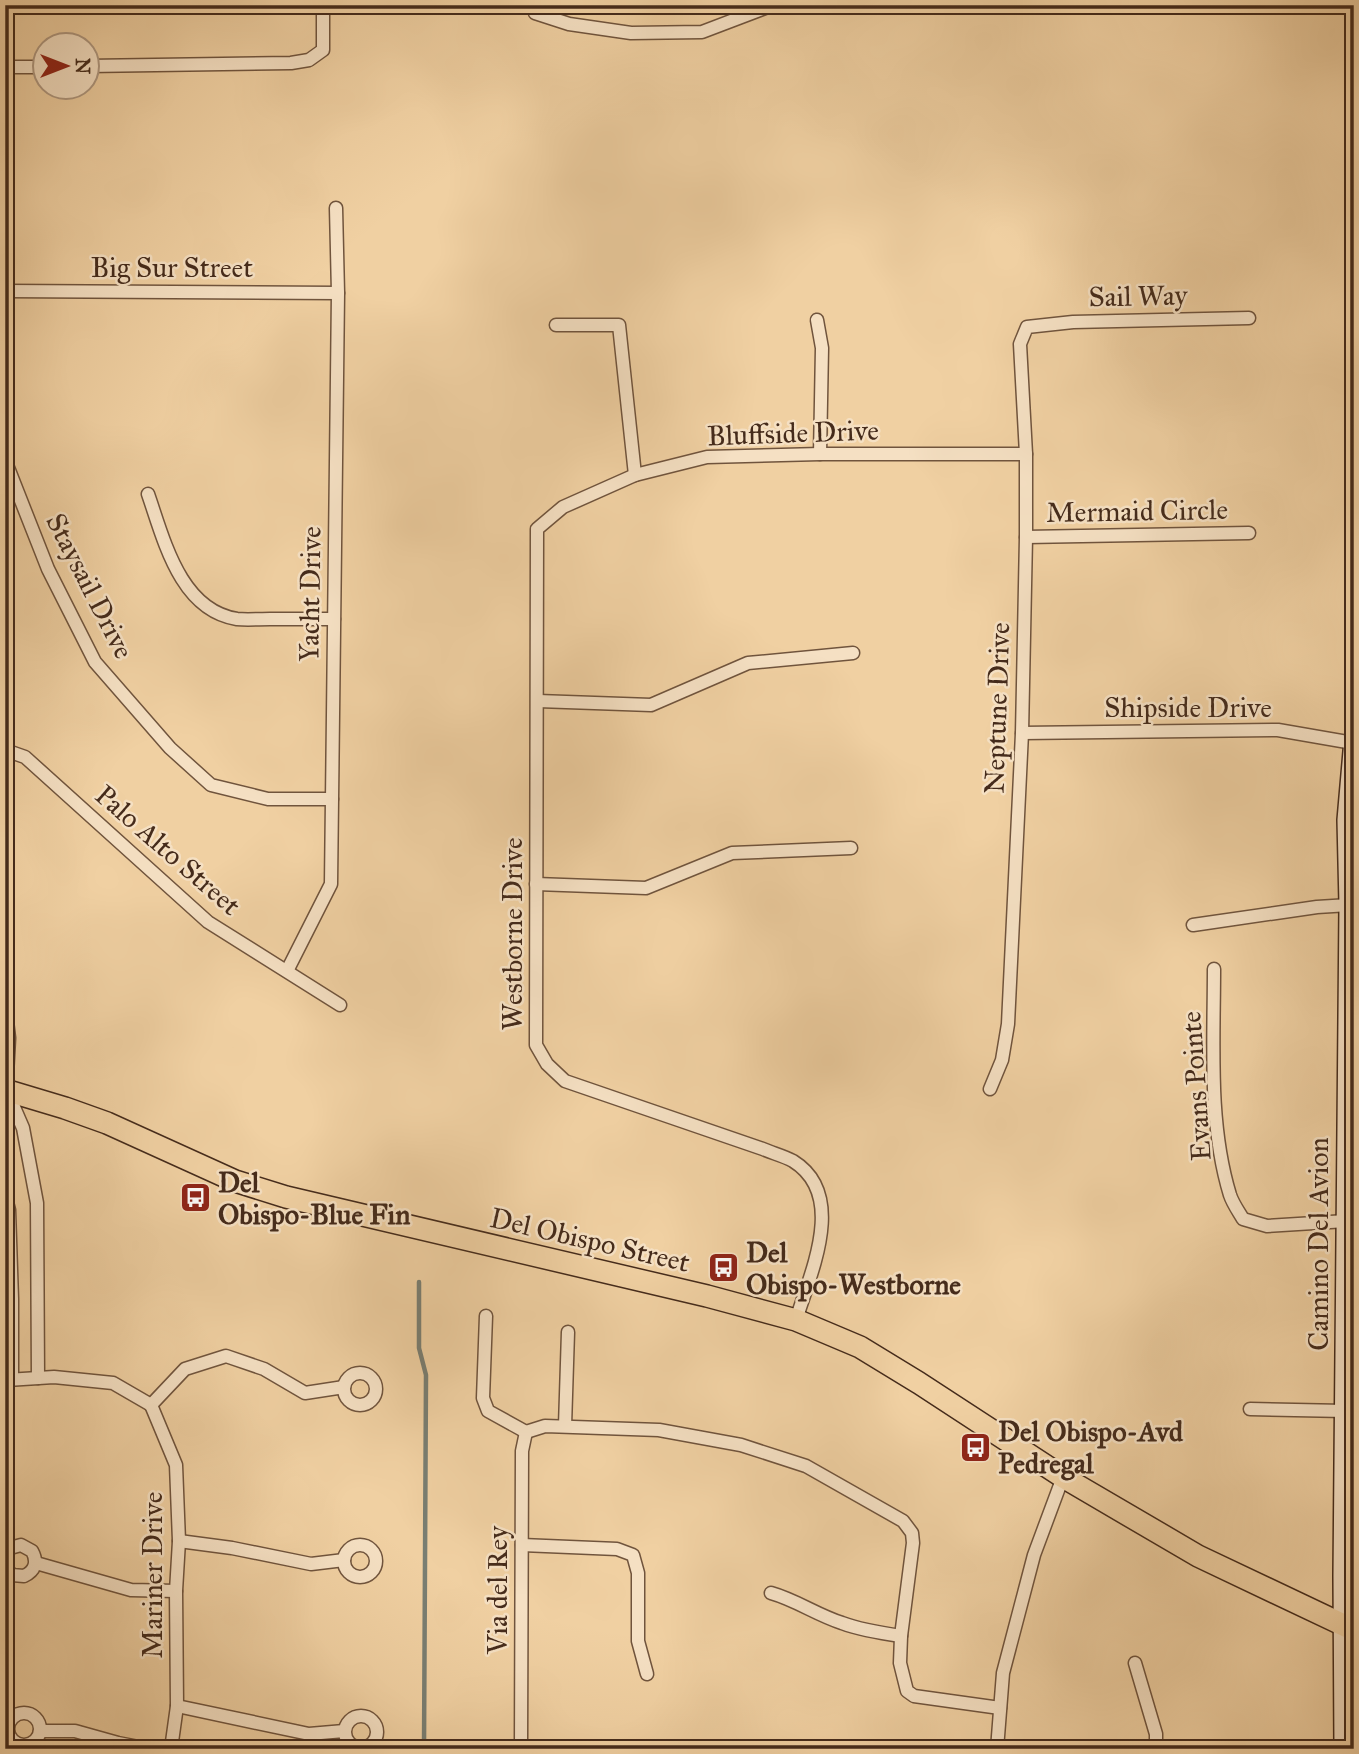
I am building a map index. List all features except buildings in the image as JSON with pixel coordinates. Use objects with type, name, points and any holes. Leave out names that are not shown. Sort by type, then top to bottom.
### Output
[{"type":"main road","name":"Camino Del Avion","points":[[1345,1749],[1348,1628],[1345,1411],[1349,905],[1347,820],[1354,741]]},
{"type":"main road","name":"Del Obispo Street","points":[[6,1093],[107,1123],[235,1181],[286,1197],[694,1293],[796,1320],[860,1347],[1063,1477],[1198,1556],[1348,1628]]},
{"type":"street","points":[[102,66],[291,63],[309,60],[323,50],[323,5]]},
{"type":"street","points":[[536,9],[569,24],[631,33],[702,32],[773,5]]},
{"type":"street","points":[[5,67],[32,67]]},
{"type":"street","name":"Yacht Drive","points":[[287,971],[331,884],[338,293],[336,208]]},
{"type":"street","name":"Big Sur Street","points":[[5,291],[338,293]]},
{"type":"street","name":"Sail Way","points":[[1027,327],[1073,322],[1250,318]]},
{"type":"street","points":[[817,320],[822,348],[820,454]]},
{"type":"street","points":[[556,325],[619,325],[635,475]]},
{"type":"street","name":"Neptune Drive","points":[[990,1089],[1002,1060],[1009,1024],[1022,733],[1026,537],[1026,454],[1020,344],[1027,327]]},
{"type":"street","name":"Bluffside Drive","points":[[537,529],[562,507],[635,475],[707,457],[1026,454]]},
{"type":"street","name":"Staysail Drive","points":[[5,460],[48,569],[95,662],[170,748],[211,785],[268,799],[332,799]]},
{"type":"street","points":[[148,494],[165,544],[180,576],[197,598],[215,612],[237,619],[334,620]]},
{"type":"street","name":"Westborne Drive","points":[[537,529],[536,1045],[547,1064],[565,1082],[794,1161],[811,1179],[821,1203],[821,1240],[796,1320]]},
{"type":"street","name":"Mermaid Circle","points":[[1026,537],[1249,533]]},
{"type":"street","points":[[538,701],[651,705],[748,663],[853,653]]},
{"type":"street","name":"Shipside Drive","points":[[1022,733],[1278,730],[1354,741]]},
{"type":"street","name":"Palo Alto Street","points":[[5,750],[24,757],[208,922],[340,1005]]},
{"type":"street","points":[[536,884],[646,888],[732,853],[851,848]]},
{"type":"street","points":[[1193,925],[1349,905]]},
{"type":"street","name":"Evans Pointe","points":[[1214,969],[1215,1098],[1219,1139],[1231,1197],[1243,1219],[1267,1226],[1346,1221]]},
{"type":"street","points":[[5,1004],[9,1038],[6,1093],[23,1128],[37,1203],[38,1378]]},
{"type":"street","points":[[5,1194],[9,1210],[12,1273],[9,1380],[54,1377],[113,1383],[150,1405],[185,1369],[226,1356],[264,1369],[306,1392],[344,1387]]},
{"type":"street","points":[[486,1316],[483,1398],[488,1411],[526,1432],[545,1426],[659,1430],[741,1445],[806,1466],[903,1521],[912,1533],[913,1543],[901,1636],[900,1663],[907,1691],[914,1696],[1000,1708]]},
{"type":"street","points":[[565,1426],[568,1332]]},
{"type":"street","name":"Mariner Drive","points":[[150,1405],[176,1465],[179,1541],[176,1591],[177,1706],[171,1749]]},
{"type":"street","points":[[1250,1409],[1345,1411]]},
{"type":"street","name":"Via del Rey","points":[[521,1749],[522,1451],[526,1432]]},
{"type":"street","points":[[997,1749],[1003,1673],[1034,1555],[1063,1477]]},
{"type":"street","points":[[179,1541],[232,1548],[311,1564],[344,1560]]},
{"type":"street","points":[[5,1554],[10,1548],[22,1545],[32,1551],[36,1563],[34,1569],[24,1576],[12,1575],[5,1567]]},
{"type":"street","points":[[522,1545],[617,1549],[633,1555],[639,1573],[638,1641],[647,1674]]},
{"type":"street","points":[[36,1563],[131,1590],[176,1591]]},
{"type":"street","points":[[771,1592],[848,1626],[866,1632],[901,1636]]},
{"type":"street","points":[[1135,1663],[1156,1734],[1156,1749]]},
{"type":"street","points":[[177,1706],[309,1734],[344,1731]]},
{"type":"street","points":[[40,1731],[75,1731],[118,1744],[149,1749]]},
{"type":"waterway","points":[[419,1282],[419,1348],[426,1375],[424,1749]]},
{"type":"place","name":"Del Obispo-Blue Fin","points":[[195,1198]]},
{"type":"place","name":"Del Obispo-Westborne","points":[[723,1268]]},
{"type":"place","name":"Del Obispo-Avd Pedregal","points":[[975,1447]]}]
